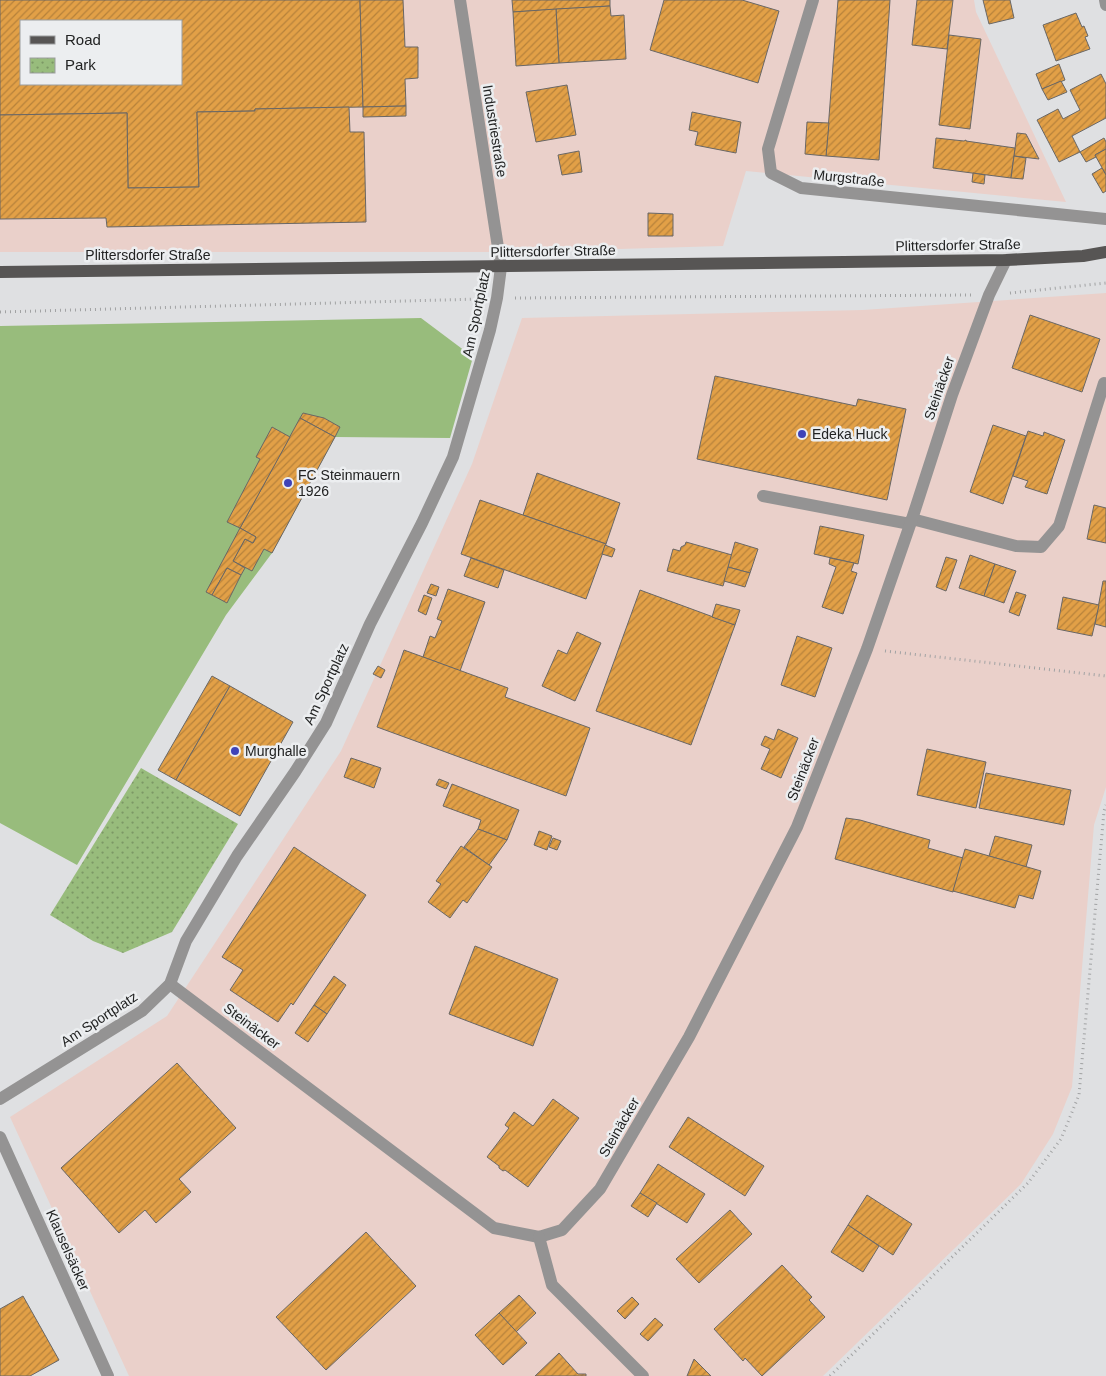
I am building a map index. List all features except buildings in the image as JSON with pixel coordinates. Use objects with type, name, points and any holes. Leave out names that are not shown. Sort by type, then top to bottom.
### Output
[{"type":"main road","name":"Plittersdorfer Straße","points":[[0,272],[1006,260],[1083,256],[1106,252]]},
{"type":"street","name":"Industriestraße","points":[[460,0],[501,266]]},
{"type":"street","name":"Murgstraße","points":[[813,0],[768,149],[771,173],[801,188],[1106,219]]},
{"type":"street","points":[[1104,0],[1106,5]]},
{"type":"street","name":"Steinäcker","points":[[170,984],[494,1228],[539,1237],[562,1230],[600,1190],[689,1037],[796,827],[866,649],[911,522],[952,395],[989,295],[1006,260]]},
{"type":"street","name":"Am Sportplatz","points":[[0,1100],[142,1011],[170,984],[186,941],[237,856],[296,772],[326,722],[370,624],[422,524],[453,457],[490,330],[501,266]]},
{"type":"street","points":[[763,496],[911,522],[1016,546],[1041,547],[1059,526],[1104,383]]},
{"type":"street","name":"Klauselsäcker","points":[[0,1137],[108,1376]]},
{"type":"street","points":[[539,1237],[552,1285],[643,1376]]},
{"type":"path","points":[[0,312],[497,298],[989,295],[1106,283]]},
{"type":"path","points":[[866,649],[1106,676]]},
{"type":"path","points":[[830,1376],[1028,1183],[1061,1139],[1079,1095],[1106,805]]},
{"type":"shaded area","points":[[0,0],[974,0],[976,12],[1066,202],[746,171],[723,246],[515,252],[0,252]]},
{"type":"shaded area","points":[[1106,293],[1106,787],[1094,825],[1072,1087],[1053,1134],[1021,1184],[823,1376],[129,1376],[10,1117],[167,1016],[341,751],[472,464],[522,318],[863,310]]},
{"type":"green space","points":[[421,318],[473,357],[450,438],[335,437],[272,553],[226,615],[77,865],[0,823],[0,326]]},
{"type":"green space","points":[[141,768],[238,824],[172,932],[123,953],[93,941],[50,915]]},
{"type":"place","name":"Edeka Huck","points":[[802,434]]},
{"type":"place","name":"FC Steinmauern 1926","points":[[288,483]]},
{"type":"place","name":"Murghalle","points":[[235,751]]}]
